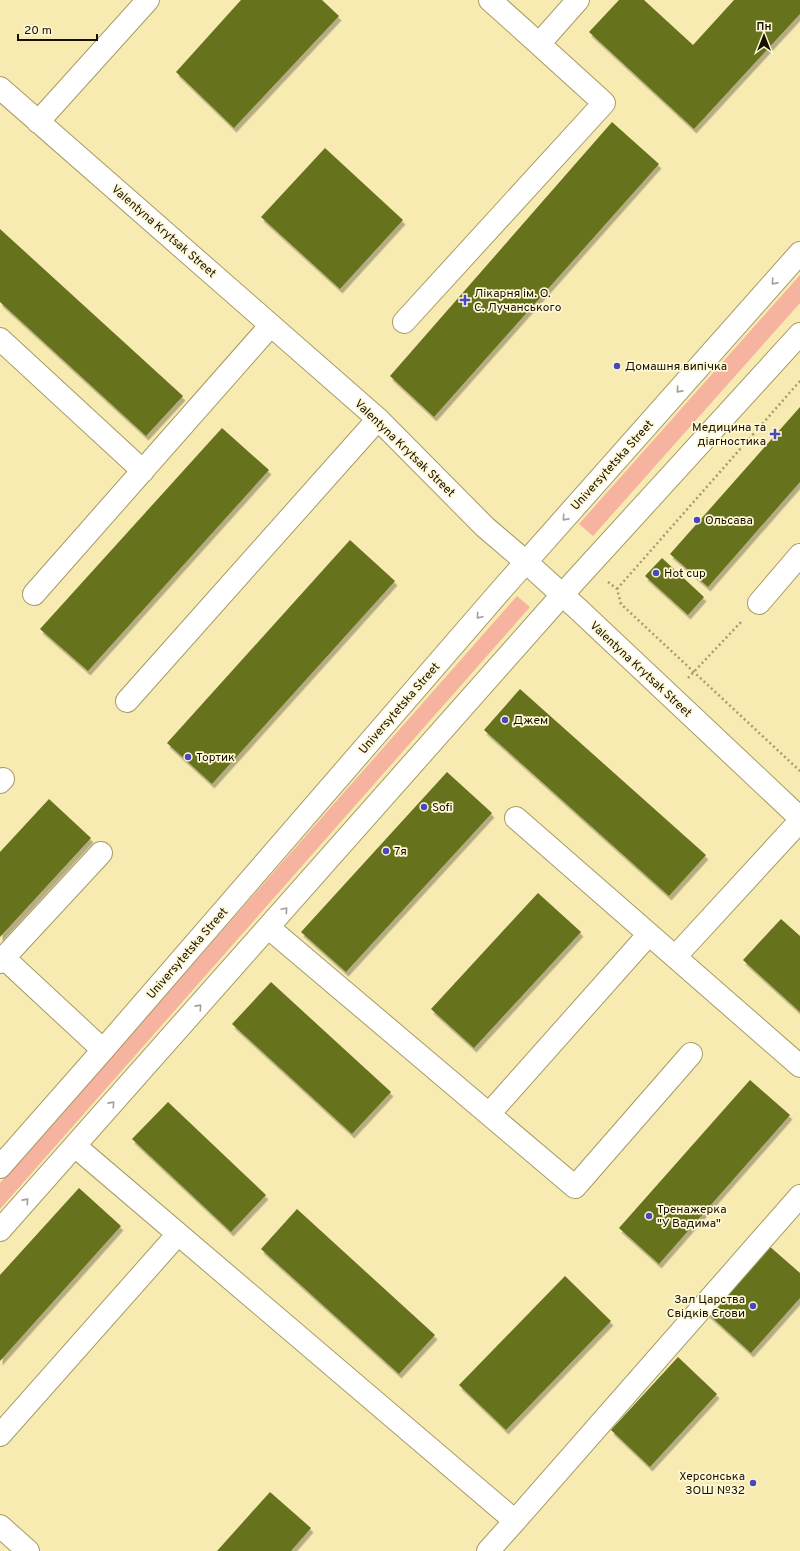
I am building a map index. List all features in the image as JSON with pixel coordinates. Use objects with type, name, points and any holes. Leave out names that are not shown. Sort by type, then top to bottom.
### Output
[{"type":"street","points":[[38,122],[148,0]]},
{"type":"street","points":[[404,322],[604,103],[490,0]]},
{"type":"street","points":[[539,44],[578,0]]},
{"type":"street","name":"Valentyna Krytsak Street","points":[[0,88],[378,419],[484,527],[526,562],[562,595],[800,818]]},
{"type":"street","name":"Universytetska Street","points":[[0,1167],[526,562],[800,253]]},
{"type":"street","points":[[34,594],[271,325]]},
{"type":"street","points":[[0,1230],[269,928],[562,595],[800,334]]},
{"type":"street","points":[[0,339],[143,471]]},
{"type":"street","points":[[127,701],[378,419]]},
{"type":"street","points":[[759,603],[800,555]]},
{"type":"street","points":[[516,818],[800,1066]]},
{"type":"street","points":[[675,957],[800,821]]},
{"type":"street","points":[[101,853],[2,960],[103,1050]]},
{"type":"street","points":[[269,928],[575,1187],[691,1054]]},
{"type":"street","points":[[489,1114],[649,934]]},
{"type":"street","points":[[75,1146],[515,1521]]},
{"type":"street","points":[[488,1551],[800,1196]]},
{"type":"street","points":[[0,1435],[178,1234]]},
{"type":"street","points":[[0,1526],[28,1551]]},
{"type":"path","points":[[800,381],[617,589],[621,604],[800,770]]},
{"type":"path","points":[[671,697],[759,603]]},
{"type":"shaded area","points":[[800,275],[800,303],[593,536],[579,524]]},
{"type":"shaded area","points":[[517,596],[530,607],[0,1209],[0,1183]]},
{"type":"building","points":[[241,0],[322,0],[339,16],[234,128],[176,72]]},
{"type":"building","points":[[619,0],[644,0],[693,45],[734,0],[800,0],[800,14],[694,129],[589,32]]},
{"type":"building","points":[[612,122],[659,164],[434,417],[390,376]]},
{"type":"building","points":[[325,148],[403,220],[340,289],[261,217]]},
{"type":"building","points":[[0,229],[183,396],[146,436],[0,302]]},
{"type":"building","points":[[800,407],[800,482],[708,587],[670,554]]},
{"type":"building","points":[[222,428],[269,470],[88,671],[40,629]]},
{"type":"building","points":[[350,540],[395,581],[212,784],[167,743]]},
{"type":"building","points":[[662,558],[704,597],[688,615],[645,576]]},
{"type":"building","points":[[520,689],[706,855],[669,896],[484,730]]},
{"type":"building","points":[[447,772],[492,813],[346,972],[301,932]]},
{"type":"building","points":[[49,799],[91,838],[0,937],[0,852]]},
{"type":"building","points":[[538,893],[581,932],[474,1048],[431,1009]]},
{"type":"building","points":[[781,919],[800,936],[800,1012],[743,960]]},
{"type":"building","points":[[271,982],[391,1092],[352,1134],[232,1024]]},
{"type":"building","points":[[750,1080],[790,1115],[659,1264],[619,1228]]},
{"type":"building","points":[[168,1102],[266,1195],[231,1232],[132,1139]]},
{"type":"building","points":[[79,1188],[121,1226],[0,1361],[0,1275]]},
{"type":"building","points":[[297,1209],[435,1335],[399,1374],[261,1249]]},
{"type":"building","name":"Зал Царства Свідків Єгови","points":[[768,1245],[800,1273],[800,1298],[751,1353],[707,1313]]},
{"type":"building","points":[[565,1276],[611,1321],[506,1430],[459,1385]]},
{"type":"building","points":[[678,1357],[717,1394],[650,1467],[611,1430]]},
{"type":"building","points":[[270,1492],[311,1528],[291,1551],[217,1551]]},
{"type":"place","name":"Лікарня ім. О. С. Лучанського","points":[[465,300]]},
{"type":"place","name":"Домашня випічка","points":[[617,366]]},
{"type":"place","name":"Медицина та діагностика","points":[[775,434]]},
{"type":"place","name":"Ольсава","points":[[697,520]]},
{"type":"place","name":"Hot cup","points":[[656,573]]},
{"type":"place","name":"Джем","points":[[505,720]]},
{"type":"place","name":"Тортик","points":[[188,757]]},
{"type":"place","name":"Sofi","points":[[424,807]]},
{"type":"place","name":"7я","points":[[386,851]]},
{"type":"place","name":"Тренажерка \"У Вадима\"","points":[[649,1216]]},
{"type":"place","name":"Зал Царства Свідків Єгови","points":[[753,1306]]},
{"type":"place","name":"Херсонська ЗОШ №32","points":[[753,1483]]}]
